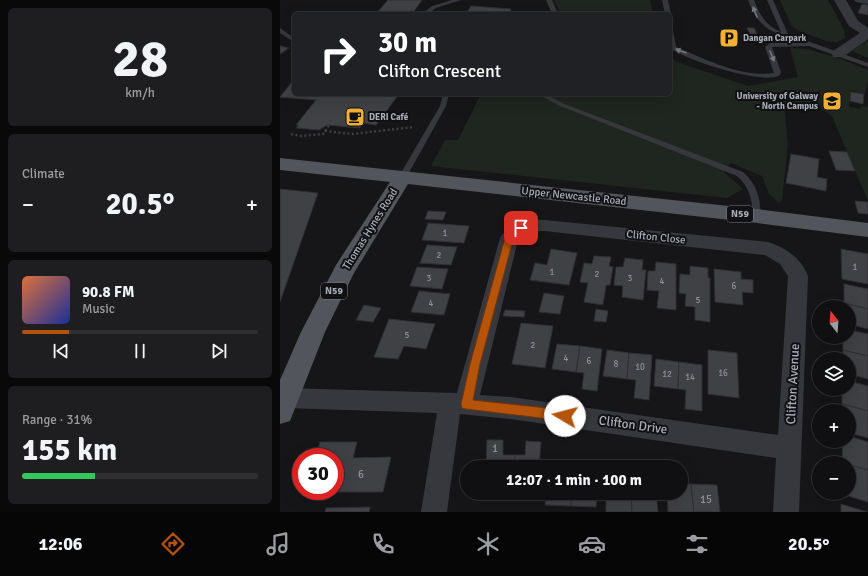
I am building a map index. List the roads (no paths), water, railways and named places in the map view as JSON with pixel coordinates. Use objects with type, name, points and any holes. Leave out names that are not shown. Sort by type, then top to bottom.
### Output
[{"type":"main road","name":"Upper Newcastle Road","points":[[280,164],[757,216],[868,230]]},
{"type":"main road","name":"Thomas Hynes Road","points":[[282,405],[313,332],[344,271],[402,178]]},
{"type":"street","points":[[838,54],[868,33],[853,23],[840,0]]},
{"type":"street","points":[[860,0],[868,1]]},
{"type":"street","name":"Clifton Close","points":[[458,404],[475,364],[509,238],[516,231],[524,227],[544,225],[758,247],[774,252],[786,259]]},
{"type":"street","name":"Clifton Avenue","points":[[786,259],[796,272],[798,280],[786,512]]},
{"type":"street","points":[[434,512],[458,404]]},
{"type":"street","name":"Clifton Drive","points":[[282,405],[458,404],[511,408],[790,448]]},
{"type":"lane","points":[[428,12],[434,7],[458,0]]},
{"type":"lane","points":[[549,0],[555,12]]},
{"type":"lane","points":[[665,0],[668,12]]},
{"type":"lane","points":[[751,0],[756,16],[774,31],[868,65]]},
{"type":"lane","points":[[770,0],[786,36]]},
{"type":"lane","points":[[280,30],[292,39]]},
{"type":"lane","points":[[672,42],[673,48],[744,73],[762,77],[776,75],[778,69],[768,47],[770,45],[810,44]]},
{"type":"lane","points":[[402,178],[443,106],[446,96]]},
{"type":"lane","points":[[545,96],[560,104],[740,174],[751,184],[756,194],[757,216]]},
{"type":"place","name":"Dangan Carpark","points":[[729,38]]},
{"type":"place","name":"University of Galway - North Campus","points":[[832,101]]},
{"type":"place","name":"DERI Café","points":[[355,117]]}]
